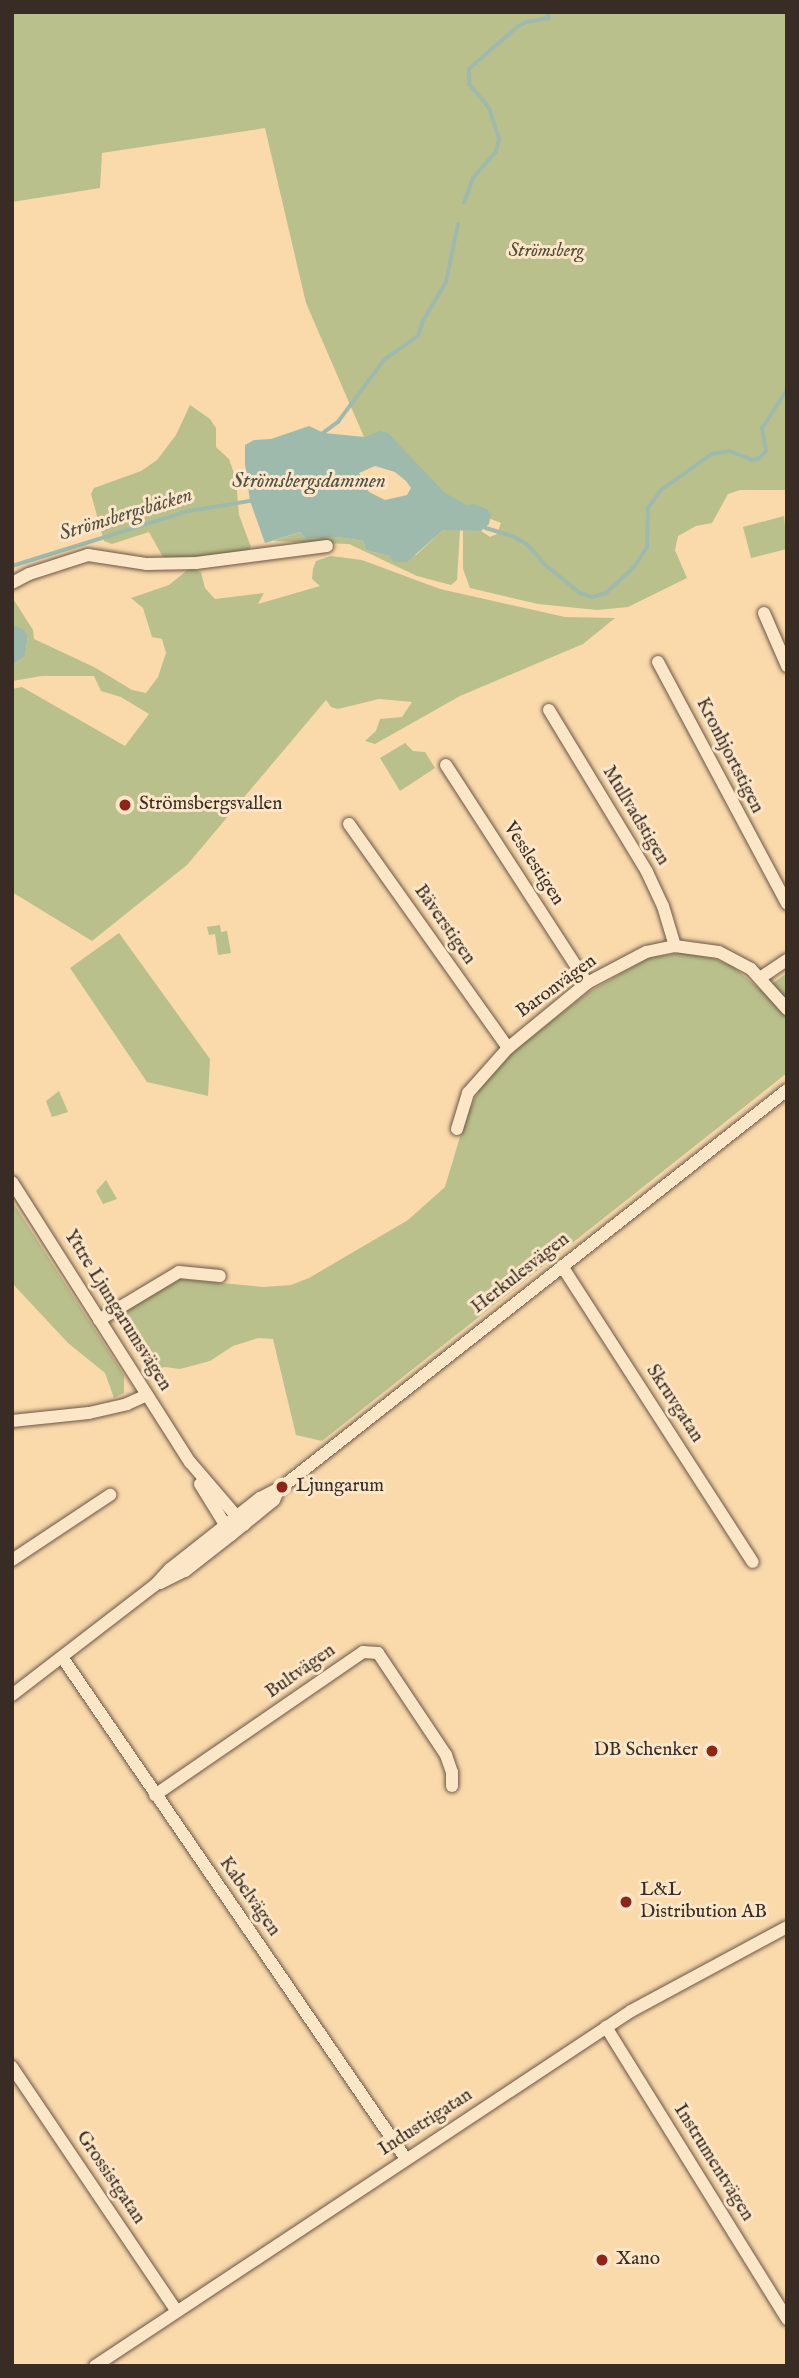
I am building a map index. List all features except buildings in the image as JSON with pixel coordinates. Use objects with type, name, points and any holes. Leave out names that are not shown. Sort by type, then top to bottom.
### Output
[{"type":"street","points":[[12,583],[29,573],[71,560],[103,556],[147,564],[195,563],[327,546]]},
{"type":"street","points":[[764,613],[787,666]]},
{"type":"street","name":"Kronhjortstigen","points":[[658,662],[787,904]]},
{"type":"street","name":"Mullvadstigen","points":[[550,710],[647,872],[663,906],[675,946]]},
{"type":"street","name":"Vesslestigen","points":[[446,765],[587,983]]},
{"type":"street","name":"Bäverstigen","points":[[349,824],[508,1048]]},
{"type":"street","name":"Baronvägen","points":[[457,1129],[468,1093],[508,1048],[587,983],[646,952],[675,946],[719,952],[743,964],[760,978],[787,1009]]},
{"type":"street","points":[[760,978],[787,960]]},
{"type":"street","name":"Herkulesvägen","points":[[12,1695],[240,1521],[269,1492],[279,1489],[787,1090]]},
{"type":"street","name":"Yttre Ljungarumsvägen","points":[[12,1182],[190,1462],[240,1521]]},
{"type":"street","name":"Skruvgatan","points":[[562,1266],[753,1562]]},
{"type":"street","points":[[99,1320],[178,1272],[220,1276]]},
{"type":"street","points":[[12,1421],[89,1413],[127,1404],[147,1395]]},
{"type":"street","name":"Yttre Ljungarumsvägen","points":[[190,1462],[200,1486],[228,1530]]},
{"type":"street","points":[[12,1560],[110,1495]]},
{"type":"street","name":"Bultvägen","points":[[155,1795],[363,1652],[378,1653],[439,1743],[452,1772],[452,1786]]},
{"type":"street","name":"Kabelvägen","points":[[62,1657],[406,2159]]},
{"type":"street","name":"Industrigatan","points":[[95,2366],[606,2027],[787,1927]]},
{"type":"street","name":"Instrumentvägen","points":[[606,2027],[787,2319]]},
{"type":"street","name":"Grossistgatan","points":[[12,2067],[176,2310]]},
{"type":"green space","name":"Strömsberg","points":[[12,12],[787,12],[787,490],[740,490],[728,494],[712,523],[696,526],[678,536],[675,550],[687,578],[628,607],[597,610],[538,604],[470,588],[463,569],[463,530],[481,531],[490,537],[497,534],[501,523],[442,500],[364,437],[306,303],[265,128],[102,153],[100,188],[12,202]]},
{"type":"green space","points":[[190,405],[210,419],[216,428],[216,447],[229,459],[236,479],[239,515],[251,547],[248,552],[226,557],[164,559],[149,532],[112,544],[104,541],[91,494],[94,488],[141,471],[157,460],[176,435]]},
{"type":"green space","points":[[784,516],[787,549],[751,558],[743,527]]},
{"type":"green space","points":[[443,530],[460,530],[457,580],[451,585],[417,576],[349,544],[273,541],[300,532],[306,539],[338,537],[363,541],[366,550],[389,556],[416,555]]},
{"type":"green space","name":"Strömsbergsvallen","points":[[331,556],[362,560],[440,589],[565,617],[615,618],[583,644],[460,696],[375,744],[365,741],[376,731],[380,719],[402,717],[412,702],[379,699],[338,709],[331,707],[326,700],[187,865],[92,941],[12,892],[12,689],[22,687],[125,746],[149,714],[121,697],[101,691],[94,676],[42,676],[12,681],[12,666],[25,656],[28,636],[12,624],[12,597],[33,630],[34,639],[94,667],[132,690],[146,693],[158,677],[166,653],[162,639],[152,637],[143,608],[131,598],[169,585],[190,568],[201,572],[205,588],[215,599],[264,593],[258,604],[320,586],[312,579],[313,569],[316,561]]},
{"type":"green space","points":[[405,743],[413,751],[425,752],[435,768],[400,791],[380,758]]},
{"type":"green space","points":[[220,925],[221,932],[227,931],[231,953],[218,955],[215,934],[209,935],[207,927]]},
{"type":"green space","points":[[119,933],[210,1059],[208,1096],[147,1082],[70,968]]},
{"type":"green space","points":[[682,953],[712,958],[732,966],[762,991],[787,973],[787,1073],[322,1441],[296,1435],[273,1339],[258,1338],[233,1346],[210,1361],[180,1369],[165,1367],[149,1371],[114,1318],[180,1279],[263,1287],[291,1285],[309,1278],[408,1220],[445,1187],[465,1120],[479,1090],[511,1053],[587,993],[649,958]]},
{"type":"green space","points":[[59,1091],[68,1112],[52,1117],[46,1101]]},
{"type":"green space","points":[[106,1180],[117,1199],[103,1204],[96,1191]]},
{"type":"green space","points":[[12,1201],[124,1375],[124,1393],[114,1398],[105,1373],[68,1343],[12,1283]]},
{"type":"water","name":"Strömsbergsdammen","points":[[309,426],[324,433],[365,437],[380,431],[388,433],[445,493],[467,505],[474,504],[487,509],[491,514],[489,524],[481,531],[443,530],[407,562],[394,562],[389,556],[366,550],[363,541],[338,537],[306,539],[300,532],[265,543],[250,501],[245,445],[254,440],[271,439]],"holes":[[[375,466],[395,472],[411,488],[407,495],[385,500],[369,492],[359,473]]]},
{"type":"water","points":[[12,624],[23,629],[28,636],[25,656],[12,666]]},
{"type":"waterway","points":[[464,203],[473,178],[496,152],[499,139],[489,108],[469,84],[469,69],[517,27],[526,22],[549,18],[547,12]]},
{"type":"waterway","points":[[323,433],[338,422],[384,360],[418,336],[423,321],[446,282],[458,224]]},
{"type":"waterway","points":[[486,528],[513,536],[527,544],[546,565],[580,593],[592,597],[606,593],[634,567],[647,548],[648,508],[661,490],[712,454],[730,451],[752,460],[760,458],[766,451],[762,428],[787,390]]},
{"type":"waterway","name":"Strömsbergsbäcken","points":[[12,566],[189,511],[250,501]]},
{"type":"place","name":"Strömsbergsvallen","points":[[125,805]]},
{"type":"place","name":"Ljungarum","points":[[282,1487]]},
{"type":"place","name":"DB Schenker","points":[[712,1751]]},
{"type":"place","name":"L&L Distribution AB","points":[[626,1902]]},
{"type":"place","name":"Xano","points":[[602,2260]]}]
